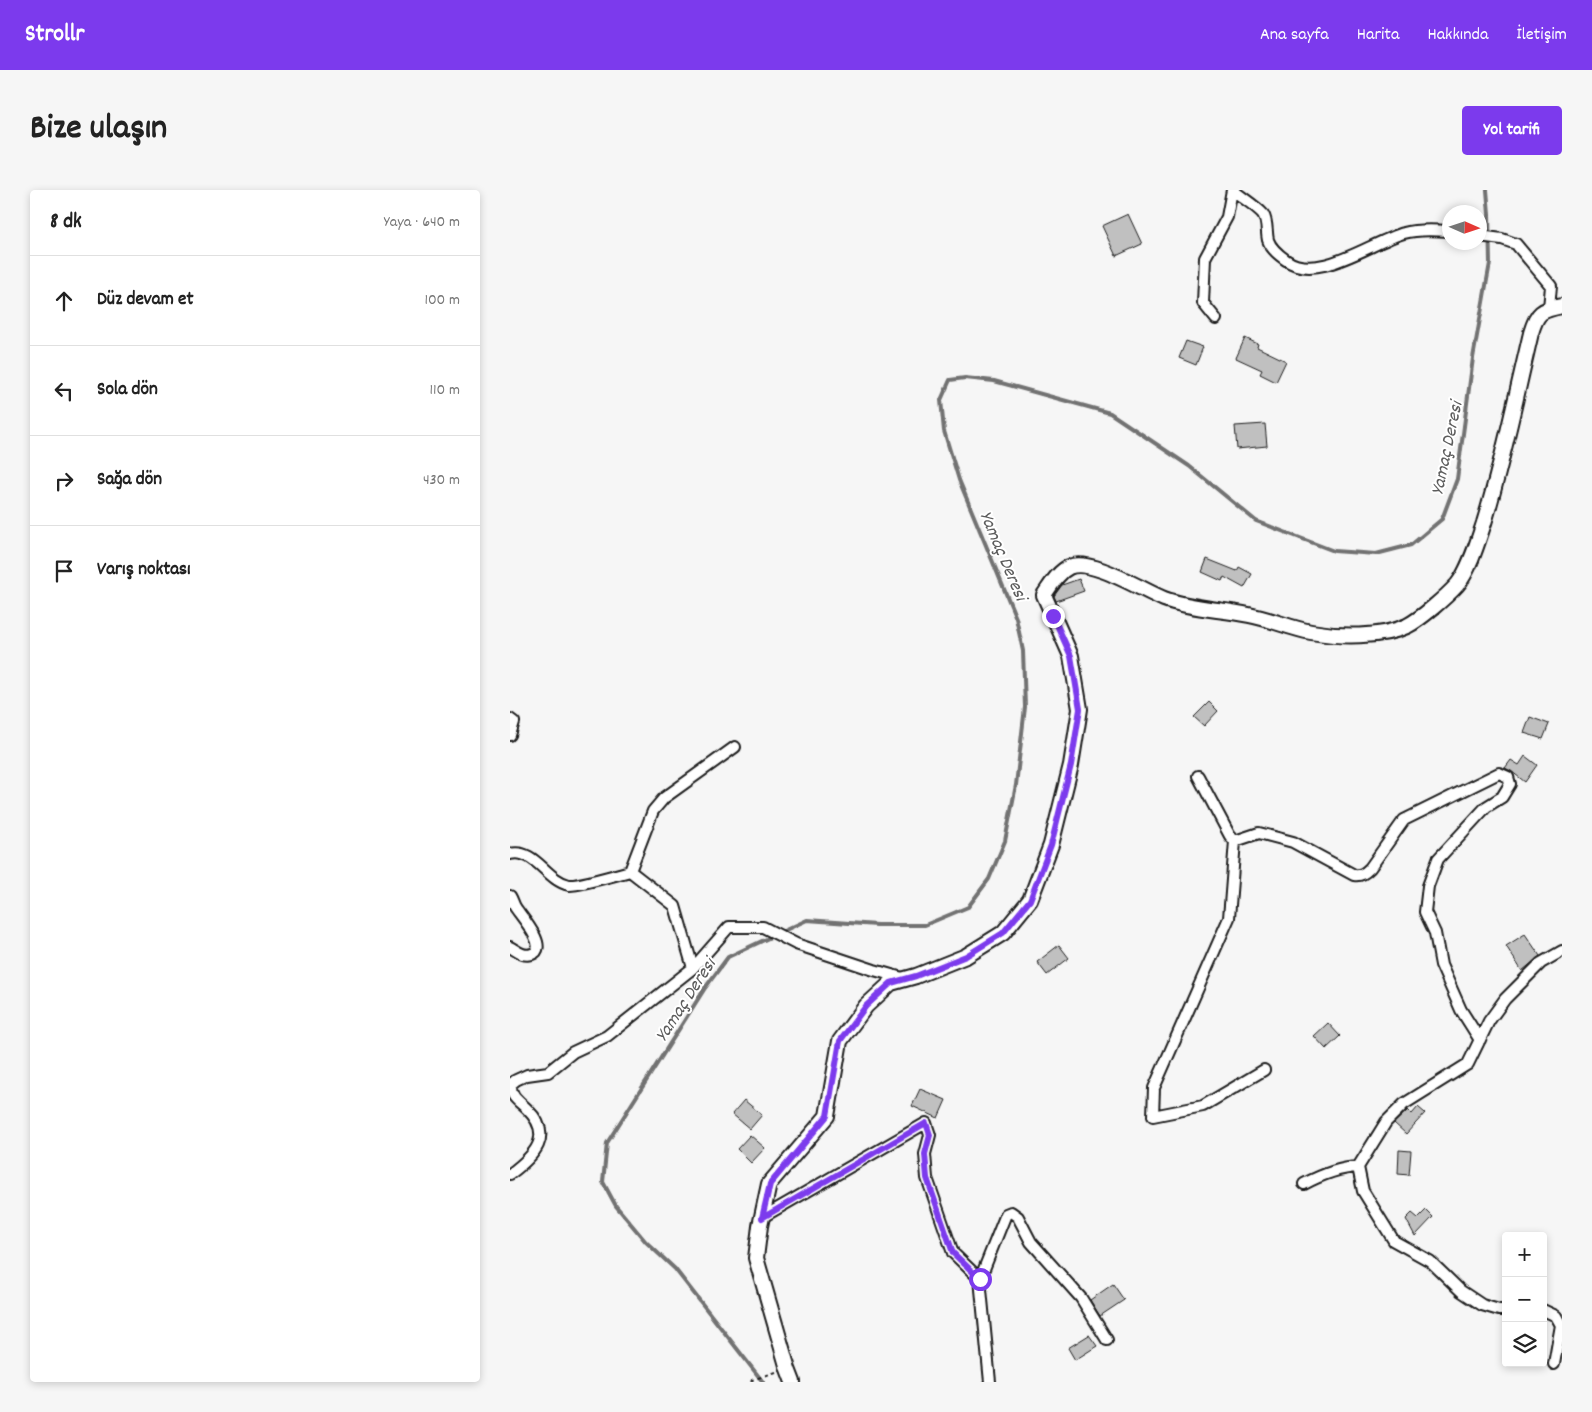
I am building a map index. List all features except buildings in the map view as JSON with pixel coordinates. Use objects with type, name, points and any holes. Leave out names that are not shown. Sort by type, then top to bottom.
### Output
[{"type":"street","points":[[1216,319],[1203,303],[1205,258],[1227,217],[1232,190],[1263,214],[1267,225],[1268,240],[1273,249],[1288,261],[1301,266],[1316,267],[1329,264],[1407,232],[1442,231]]},
{"type":"street","points":[[793,1382],[756,1258],[762,1218],[770,1184],[827,1116],[840,1041],[866,1006],[891,983],[966,956],[1003,933],[1030,900],[1051,845],[1071,765],[1080,709],[1071,656],[1044,595],[1057,577],[1070,566],[1089,566],[1117,576],[1163,599],[1205,609],[1231,611],[1256,616],[1309,631],[1344,636],[1374,635],[1407,626],[1434,606],[1458,584],[1475,551],[1492,496],[1530,333],[1536,317],[1555,307],[1551,286],[1516,244],[1487,237]]},
{"type":"street","points":[[510,719],[514,722],[510,735]]},
{"type":"street","points":[[630,871],[653,811],[664,798],[735,747]]},
{"type":"street","points":[[1235,841],[1259,833],[1293,842],[1354,875],[1359,875],[1370,868],[1404,820],[1499,773],[1508,777],[1510,784],[1502,797],[1486,807],[1438,859],[1428,886],[1426,912],[1435,933],[1441,965],[1461,1010],[1480,1040]]},
{"type":"street","points":[[1198,776],[1230,836],[1235,841],[1229,918],[1154,1088],[1154,1116],[1203,1106],[1264,1070]]},
{"type":"street","points":[[510,854],[518,852],[528,856],[553,878],[570,885],[630,871]]},
{"type":"street","points":[[630,871],[675,906],[694,968]]},
{"type":"street","points":[[510,896],[515,907],[535,936],[538,948],[536,952],[522,955],[510,947]]},
{"type":"street","points":[[510,1174],[536,1152],[541,1138],[541,1129],[537,1121],[515,1098],[511,1091],[511,1084],[527,1075],[548,1072],[573,1052],[607,1036],[694,968],[729,927],[763,927],[796,944],[906,979]]},
{"type":"street","points":[[1502,1310],[1482,1305],[1461,1291],[1430,1261],[1394,1241],[1363,1191],[1358,1167],[1386,1122],[1404,1104],[1468,1064],[1490,1021],[1506,999],[1541,963],[1562,951]]},
{"type":"street","points":[[762,1218],[926,1123],[930,1135],[925,1154],[927,1178],[953,1253],[980,1279]]},
{"type":"street","points":[[1304,1184],[1324,1174],[1348,1167],[1358,1167]]},
{"type":"street","points":[[990,1382],[980,1279],[1006,1214],[1011,1212],[1018,1217],[1031,1242],[1081,1298],[1107,1340]]},
{"type":"street","points":[[1547,1312],[1556,1316],[1561,1325],[1554,1364]]},
{"type":"path","points":[[752,1381],[769,1373]]},
{"type":"waterway","name":"Yamaç Deresi","points":[[763,1382],[675,1269],[646,1242],[616,1206],[603,1182],[607,1143],[705,988],[728,957],[807,920],[877,925],[925,925],[968,907],[989,879],[1005,841],[1016,785],[1025,707],[1023,651],[1016,618],[959,480],[944,431],[941,400],[950,380],[965,378],[994,381],[1110,413],[1189,466],[1256,521],[1334,551],[1376,554],[1411,545],[1442,519],[1457,479],[1473,358],[1490,263],[1487,190]]},
{"type":"route","points":[[980,1279],[953,1253],[927,1178],[925,1154],[930,1135],[926,1123],[762,1218],[770,1184],[827,1116],[840,1041],[866,1006],[891,983],[916,976],[966,956],[1003,933],[1030,900],[1051,845],[1071,765],[1080,709],[1071,656],[1053,616]]}]
